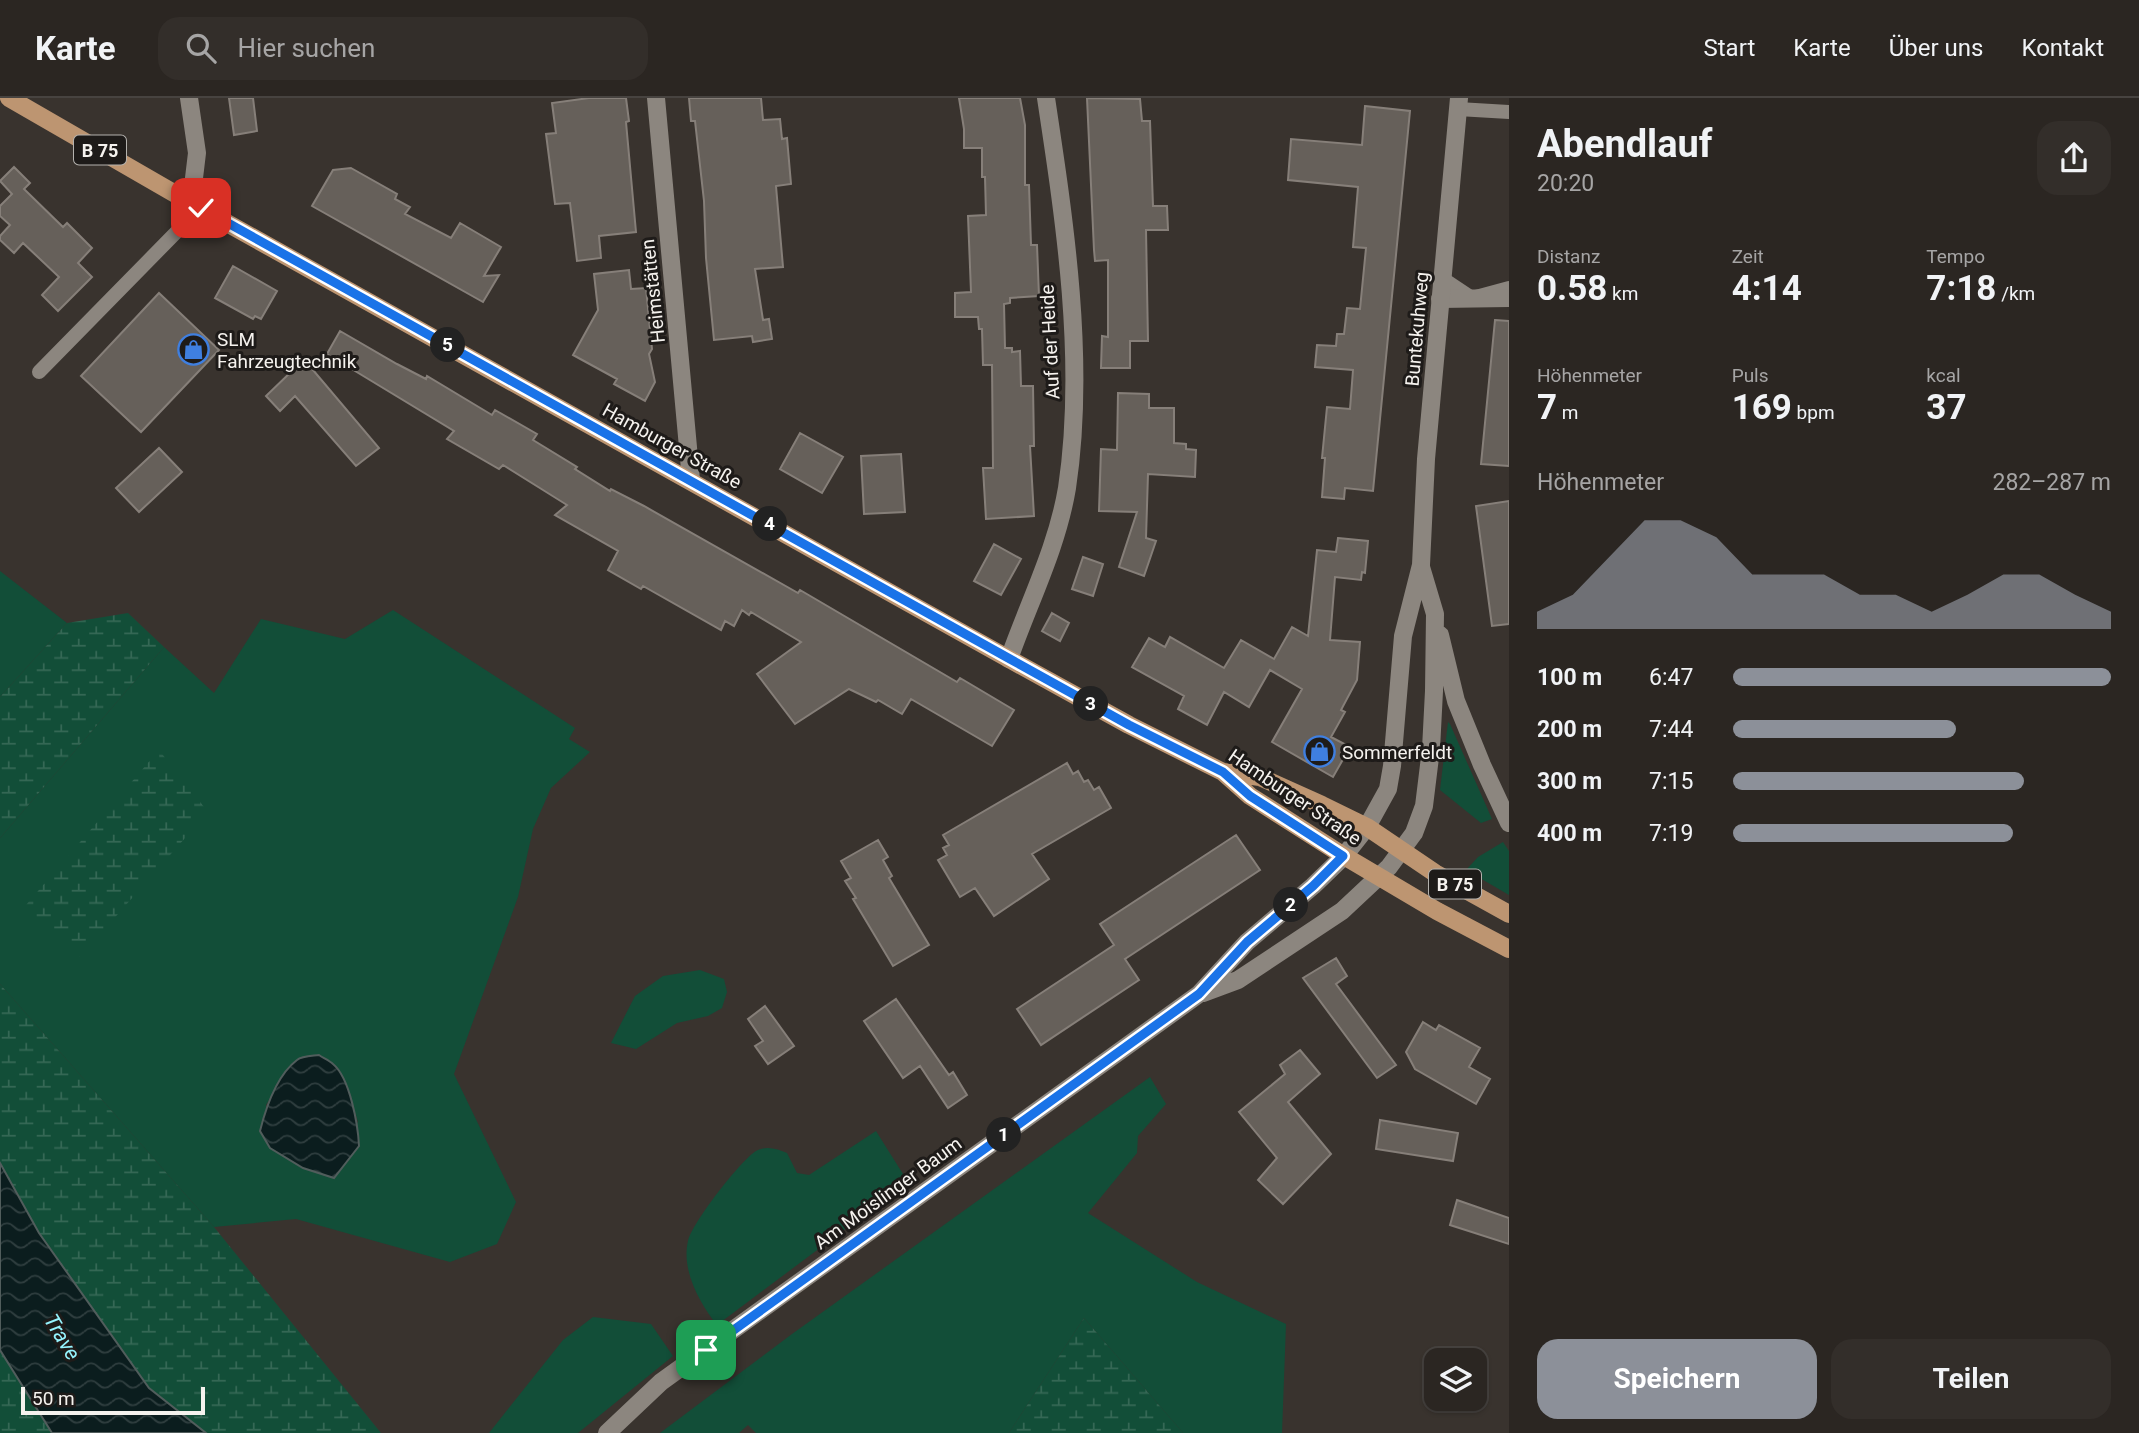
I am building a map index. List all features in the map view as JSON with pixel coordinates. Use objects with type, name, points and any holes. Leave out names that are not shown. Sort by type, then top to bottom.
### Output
[{"type":"main road","name":"Hamburger Straße","points":[[9,98],[1010,659],[1129,725],[1223,772],[1250,796],[1343,856],[1509,949]]},
{"type":"main road","points":[[189,98],[197,153],[196,205]]},
{"type":"main road","name":"Heimstätten","points":[[656,98],[691,480]]},
{"type":"main road","name":"Auf der Heide","points":[[1010,659],[1043,575],[1067,489],[1076,383],[1065,232],[1046,98]]},
{"type":"main road","name":"Buntekuhweg","points":[[1367,827],[1388,789],[1404,636],[1421,565],[1426,458],[1459,104]]},
{"type":"main road","points":[[1440,299],[1509,298]]},
{"type":"main road","name":"Buntekuhweg","points":[[1379,877],[1414,833],[1424,806],[1431,749],[1435,614],[1421,565]]},
{"type":"main road","points":[[1435,614],[1456,701],[1509,823]]},
{"type":"main road","name":"B 75","points":[[1223,772],[1260,777],[1367,827],[1435,873],[1509,914]]},
{"type":"main road","name":"Am Moislinger Baum","points":[[607,1433],[661,1382],[1199,994],[1247,942],[1313,886],[1367,827]]},
{"type":"main road","name":"Am Moislinger Baum","points":[[1199,994],[1238,980],[1282,953],[1342,911],[1379,877]]},
{"type":"lane","points":[[1459,104],[1509,112]]},
{"type":"lane","points":[[39,372],[196,205]]},
{"type":"lane","points":[[1443,278],[1472,298],[1509,288]]},
{"type":"green space","points":[[0,571],[67,623],[0,697]]},
{"type":"green space","points":[[393,610],[575,728],[569,739],[590,752],[551,788],[533,829],[518,897],[454,1074],[516,1202],[497,1244],[450,1262],[296,1219],[214,1227],[0,984],[0,838],[164,647],[214,693],[261,619],[345,639]],"holes":[[[346,1083],[358,1122],[303,1168],[270,1148],[266,1105],[274,1092]]]},
{"type":"green space","points":[[128,613],[164,647],[0,838],[0,697],[67,623]]},
{"type":"green space","points":[[1448,722],[1492,819],[1481,823],[1440,790]]},
{"type":"green space","points":[[159,750],[208,812],[80,957],[20,912]]},
{"type":"green space","points":[[1503,842],[1509,851],[1509,895],[1466,870],[1478,857]]},
{"type":"green space","points":[[700,970],[724,979],[727,992],[722,1008],[708,1016],[677,1023],[636,1049],[611,1043],[635,996],[663,976]]},
{"type":"green space","points":[[0,984],[214,1227],[381,1433],[206,1433],[149,1388],[39,1233],[0,1163]]},
{"type":"green space","points":[[1150,1077],[1166,1104],[1138,1136],[1137,1153],[1088,1213],[1197,1282],[1286,1324],[1282,1433],[1183,1433],[1084,1318],[1009,1433],[756,1433],[748,1425],[739,1433],[660,1433],[792,1334]]},
{"type":"green space","points":[[876,1131],[908,1182],[717,1325],[694,1286],[687,1263],[687,1252],[691,1232],[729,1179],[756,1151],[768,1148],[787,1153],[797,1173],[809,1175]]},
{"type":"green space","points":[[593,1317],[651,1324],[673,1356],[578,1433],[489,1433],[563,1340]]},
{"type":"green space","points":[[1084,1318],[1183,1433],[1009,1433]]},
{"type":"green space","points":[[0,1350],[52,1433],[0,1433]]},
{"type":"water","points":[[319,1055],[333,1064],[344,1080],[352,1102],[358,1137],[359,1146],[334,1178],[303,1168],[270,1148],[260,1131],[269,1102],[283,1074],[299,1059]]},
{"type":"water","name":"Trave","points":[[0,1163],[39,1233],[149,1388],[206,1433],[52,1433],[0,1350]]},
{"type":"building","points":[[229,98],[253,98],[257,131],[234,135]]},
{"type":"building","points":[[589,98],[626,98],[636,232],[599,236],[601,258],[577,261],[570,203],[555,204],[546,134],[556,133],[552,103]]},
{"type":"building","points":[[689,98],[761,98],[763,120],[780,119],[782,139],[787,138],[791,184],[776,186],[783,267],[755,269],[763,320],[769,319],[772,339],[753,342],[752,336],[714,340],[704,201],[695,121],[691,121]]},
{"type":"building","points":[[959,98],[1020,98],[1025,125],[1025,185],[1029,185],[1031,245],[1037,245],[1039,296],[1010,298],[1010,303],[1004,304],[1005,348],[1012,348],[1012,352],[1020,351],[1021,386],[1033,386],[1034,446],[1030,446],[1034,516],[986,519],[983,468],[993,468],[992,365],[983,365],[982,329],[979,329],[978,317],[955,317],[955,293],[971,292],[968,216],[986,215],[985,177],[982,177],[982,148],[964,148]]},
{"type":"building","points":[[1087,98],[1140,99],[1142,121],[1150,121],[1153,206],[1167,206],[1168,230],[1146,230],[1148,341],[1130,341],[1130,368],[1101,368],[1102,336],[1108,337],[1108,260],[1095,261]]},
{"type":"building","points":[[1365,106],[1410,111],[1373,491],[1345,488],[1344,499],[1322,497],[1325,458],[1322,458],[1327,407],[1350,409],[1353,370],[1315,367],[1317,345],[1336,346],[1337,334],[1344,334],[1347,308],[1360,309],[1366,248],[1353,247],[1358,187],[1288,180],[1291,139],[1362,145]]},
{"type":"building","points":[[14,167],[30,183],[24,189],[63,227],[67,223],[92,248],[78,263],[92,277],[58,311],[42,295],[59,277],[23,243],[14,253],[0,240],[0,236],[10,225],[0,216],[0,206],[12,194],[0,181]]},
{"type":"building","points":[[351,168],[397,194],[395,199],[410,207],[405,214],[451,238],[460,223],[501,247],[484,276],[499,275],[483,302],[312,206],[333,170]]},
{"type":"building","points":[[233,266],[277,291],[261,319],[255,316],[253,319],[215,298]]},
{"type":"building","points":[[629,270],[631,289],[646,288],[652,349],[649,354],[655,382],[645,401],[614,384],[617,379],[573,355],[598,310],[594,274]]},
{"type":"building","points":[[159,293],[219,350],[141,432],[81,376]]},
{"type":"building","points":[[1495,320],[1509,321],[1509,466],[1481,464]]},
{"type":"building","points":[[340,331],[426,379],[427,376],[492,415],[495,410],[537,434],[533,440],[610,491],[611,489],[644,506],[798,593],[800,590],[957,682],[960,678],[1014,710],[992,746],[911,699],[902,714],[878,700],[876,702],[849,689],[795,724],[757,674],[801,642],[751,612],[749,615],[742,610],[734,626],[725,621],[721,630],[643,586],[641,589],[608,570],[618,551],[555,515],[567,505],[503,465],[499,469],[447,439],[454,431],[327,354]]},
{"type":"building","points":[[302,357],[379,448],[356,466],[295,396],[280,411],[266,396],[295,368]]},
{"type":"building","points":[[1118,393],[1149,394],[1149,408],[1174,408],[1174,443],[1186,444],[1186,449],[1196,450],[1195,477],[1148,474],[1146,538],[1156,541],[1144,576],[1119,567],[1137,512],[1099,511],[1101,449],[1117,450]]},
{"type":"building","points":[[800,433],[843,457],[822,493],[780,469]]},
{"type":"building","points":[[159,448],[182,472],[139,512],[116,488]]},
{"type":"building","points":[[901,454],[905,512],[864,514],[861,456]]},
{"type":"building","points":[[1509,501],[1509,624],[1492,626],[1476,506]]},
{"type":"building","points":[[1338,538],[1368,541],[1365,573],[1362,572],[1361,580],[1335,577],[1330,640],[1360,642],[1357,680],[1341,710],[1345,712],[1331,737],[1350,747],[1333,777],[1272,742],[1302,689],[1270,670],[1249,707],[1224,692],[1207,725],[1178,709],[1184,696],[1132,667],[1149,638],[1165,647],[1170,637],[1224,668],[1241,640],[1274,659],[1292,627],[1308,636],[1317,550],[1336,552]]},
{"type":"building","points":[[994,544],[1021,559],[1001,595],[974,581]]},
{"type":"building","points":[[1083,557],[1103,564],[1093,596],[1072,589]]},
{"type":"building","points":[[1052,613],[1069,623],[1060,641],[1042,631]]},
{"type":"building","points":[[1067,763],[1073,774],[1078,771],[1084,782],[1088,780],[1094,790],[1099,787],[1111,808],[1032,854],[1049,879],[994,916],[975,888],[960,897],[938,860],[947,855],[943,848],[949,845],[943,835]]},
{"type":"building","points":[[1236,835],[1260,870],[1125,959],[1139,980],[1041,1045],[1017,1009],[1114,945],[1100,924]]},
{"type":"building","points":[[878,840],[888,857],[883,860],[892,876],[889,878],[929,945],[893,966],[853,899],[856,898],[845,881],[851,878],[841,861]]},
{"type":"building","points":[[1336,958],[1347,976],[1336,984],[1396,1065],[1377,1078],[1303,978]]},
{"type":"building","points":[[896,999],[949,1075],[953,1072],[967,1095],[948,1108],[920,1066],[903,1078],[864,1021]]},
{"type":"building","points":[[765,1006],[794,1046],[768,1064],[755,1046],[763,1041],[748,1019]]},
{"type":"building","points":[[1423,1022],[1436,1030],[1439,1025],[1480,1048],[1469,1067],[1490,1079],[1476,1104],[1415,1069],[1406,1052]]},
{"type":"building","points":[[1300,1050],[1320,1074],[1288,1102],[1331,1154],[1283,1204],[1258,1180],[1277,1158],[1239,1112],[1285,1074],[1280,1065]]},
{"type":"building","points":[[1380,1120],[1458,1133],[1453,1161],[1376,1149]]},
{"type":"building","points":[[1457,1200],[1509,1218],[1509,1244],[1450,1225]]},
{"type":"place","name":"SLM Fahrzeugtechnik","points":[[194,350]]},
{"type":"place","name":"Sommerfeldt","points":[[1319,752]]},
{"type":"route","points":[[201,208],[1129,725],[1223,772],[1250,796],[1343,856],[1313,886],[1247,942],[1199,994],[706,1350]]}]
